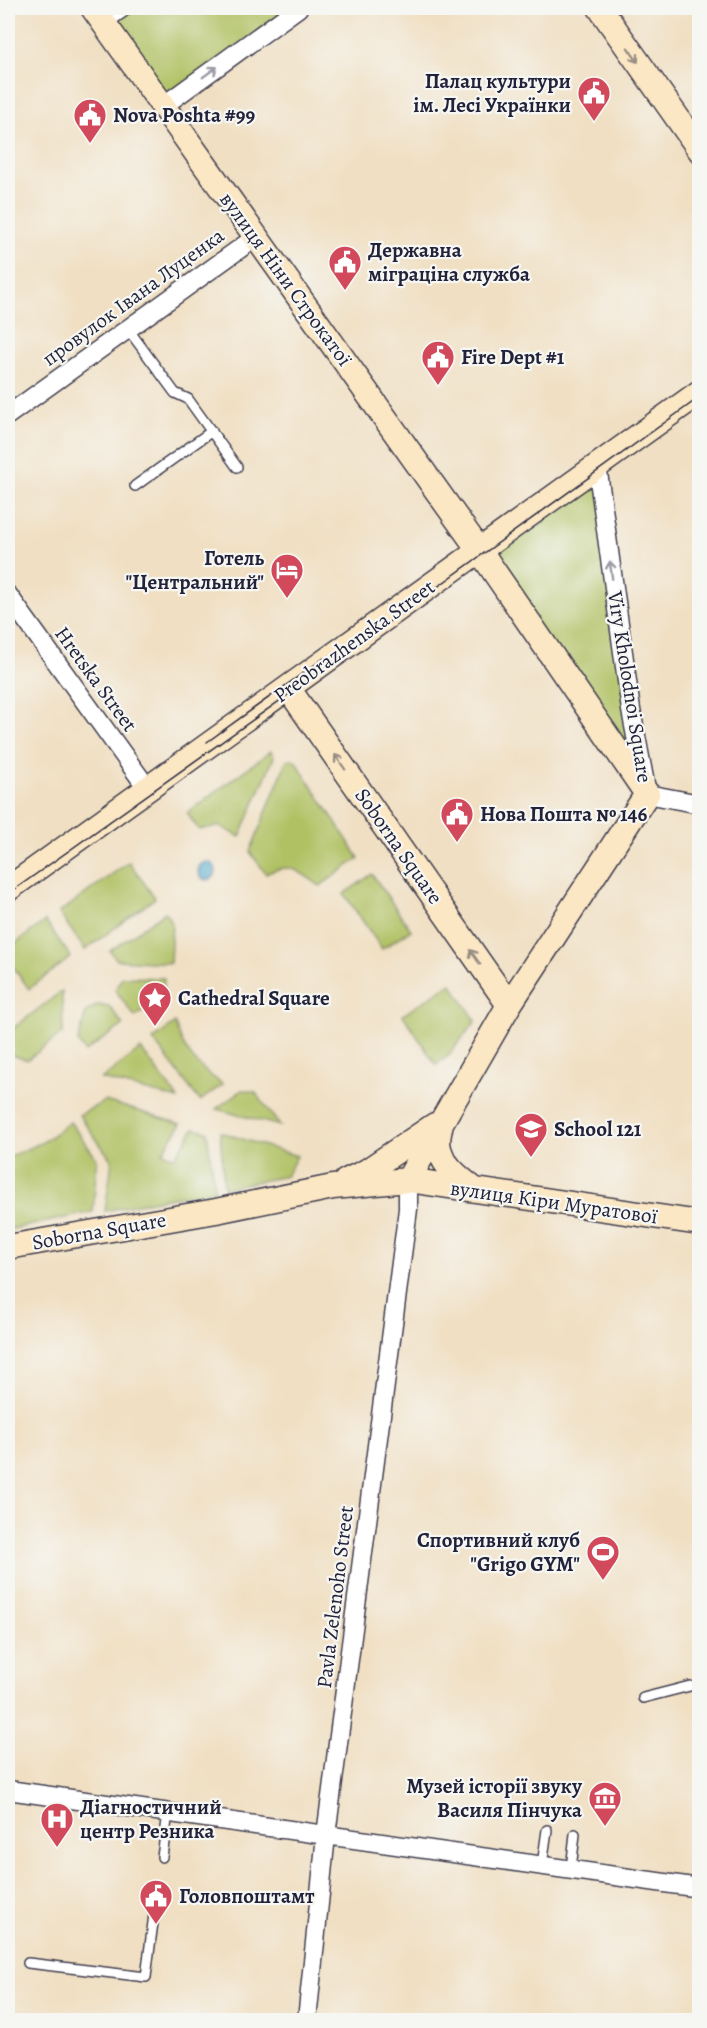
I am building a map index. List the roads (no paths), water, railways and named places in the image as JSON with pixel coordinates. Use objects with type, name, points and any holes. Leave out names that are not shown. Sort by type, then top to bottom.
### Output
[{"type":"street","points":[[163,106],[298,8]]},
{"type":"street","points":[[600,8],[699,150]]},
{"type":"street","name":"вулиця Ніни Строкатої","points":[[106,12],[163,106],[480,550]]},
{"type":"street","name":"провулок Івана Луценка","points":[[8,415],[256,237]]},
{"type":"street","name":"Preobrazhenska Street","points":[[8,889],[699,393]]},
{"type":"street","name":"Viry Kholodnoi Square","points":[[597,465],[632,710],[647,794]]},
{"type":"street","name":"Viry Kholodnoi Square","points":[[480,550],[647,794]]},
{"type":"street","name":"Hretska Street","points":[[8,595],[148,789]]},
{"type":"street","name":"Soborna Square","points":[[288,688],[509,1005]]},
{"type":"street","points":[[647,794],[699,804]]},
{"type":"street","name":"Soborna Square","points":[[8,1247],[333,1187],[408,1180],[509,1005],[647,794]]},
{"type":"street","points":[[442,1120],[438,1142],[444,1160],[457,1177],[475,1190]]},
{"type":"street","name":"Soborna Square","points":[[333,1187],[367,1171],[398,1152],[442,1120]]},
{"type":"street","name":"вулиця Кіри Муратової","points":[[408,1180],[699,1223]]},
{"type":"street","name":"Pavla Zelenoho Street","points":[[307,2020],[326,1835],[408,1209],[408,1180]]},
{"type":"street","points":[[8,1790],[699,1888]]},
{"type":"lane","points":[[128,329],[175,393],[188,399],[237,467]]},
{"type":"lane","points":[[135,486],[212,431]]},
{"type":"lane","points":[[643,1698],[690,1686]]},
{"type":"lane","points":[[162,1857],[168,1813]]},
{"type":"lane","points":[[542,1865],[547,1830]]},
{"type":"lane","points":[[571,1869],[575,1834]]},
{"type":"lane","points":[[28,1963],[146,1977],[157,1891]]},
{"type":"water","points":[[203,862],[211,862],[216,867],[214,878],[203,880],[198,875],[198,867]]},
{"type":"tram line","points":[[8,894],[700,397]]},
{"type":"tram line","points":[[207,742],[324,658]]},
{"type":"place","name":"Палац культури ім. Лесі Українки","points":[[594,122]]},
{"type":"place","name":"Nova Poshta #99","points":[[90,144]]},
{"type":"place","name":"Державна міграціна служба","points":[[345,291]]},
{"type":"place","name":"Fire Dept #1","points":[[438,386]]},
{"type":"place","name":"Готель \"Центральний\"","points":[[287,599]]},
{"type":"place","name":"Нова Пошта № 146","points":[[457,843]]},
{"type":"place","name":"Cathedral Square","points":[[155,1027]]},
{"type":"place","name":"School 121","points":[[531,1158]]},
{"type":"place","name":"Спортивний клуб \"Grigo GYM\"","points":[[603,1581]]},
{"type":"place","name":"Музей історії звуку Василя Пінчука","points":[[605,1827]]},
{"type":"place","name":"Діагностичний центр Резника","points":[[57,1848]]},
{"type":"place","name":"Головпоштамт","points":[[156,1925]]}]
